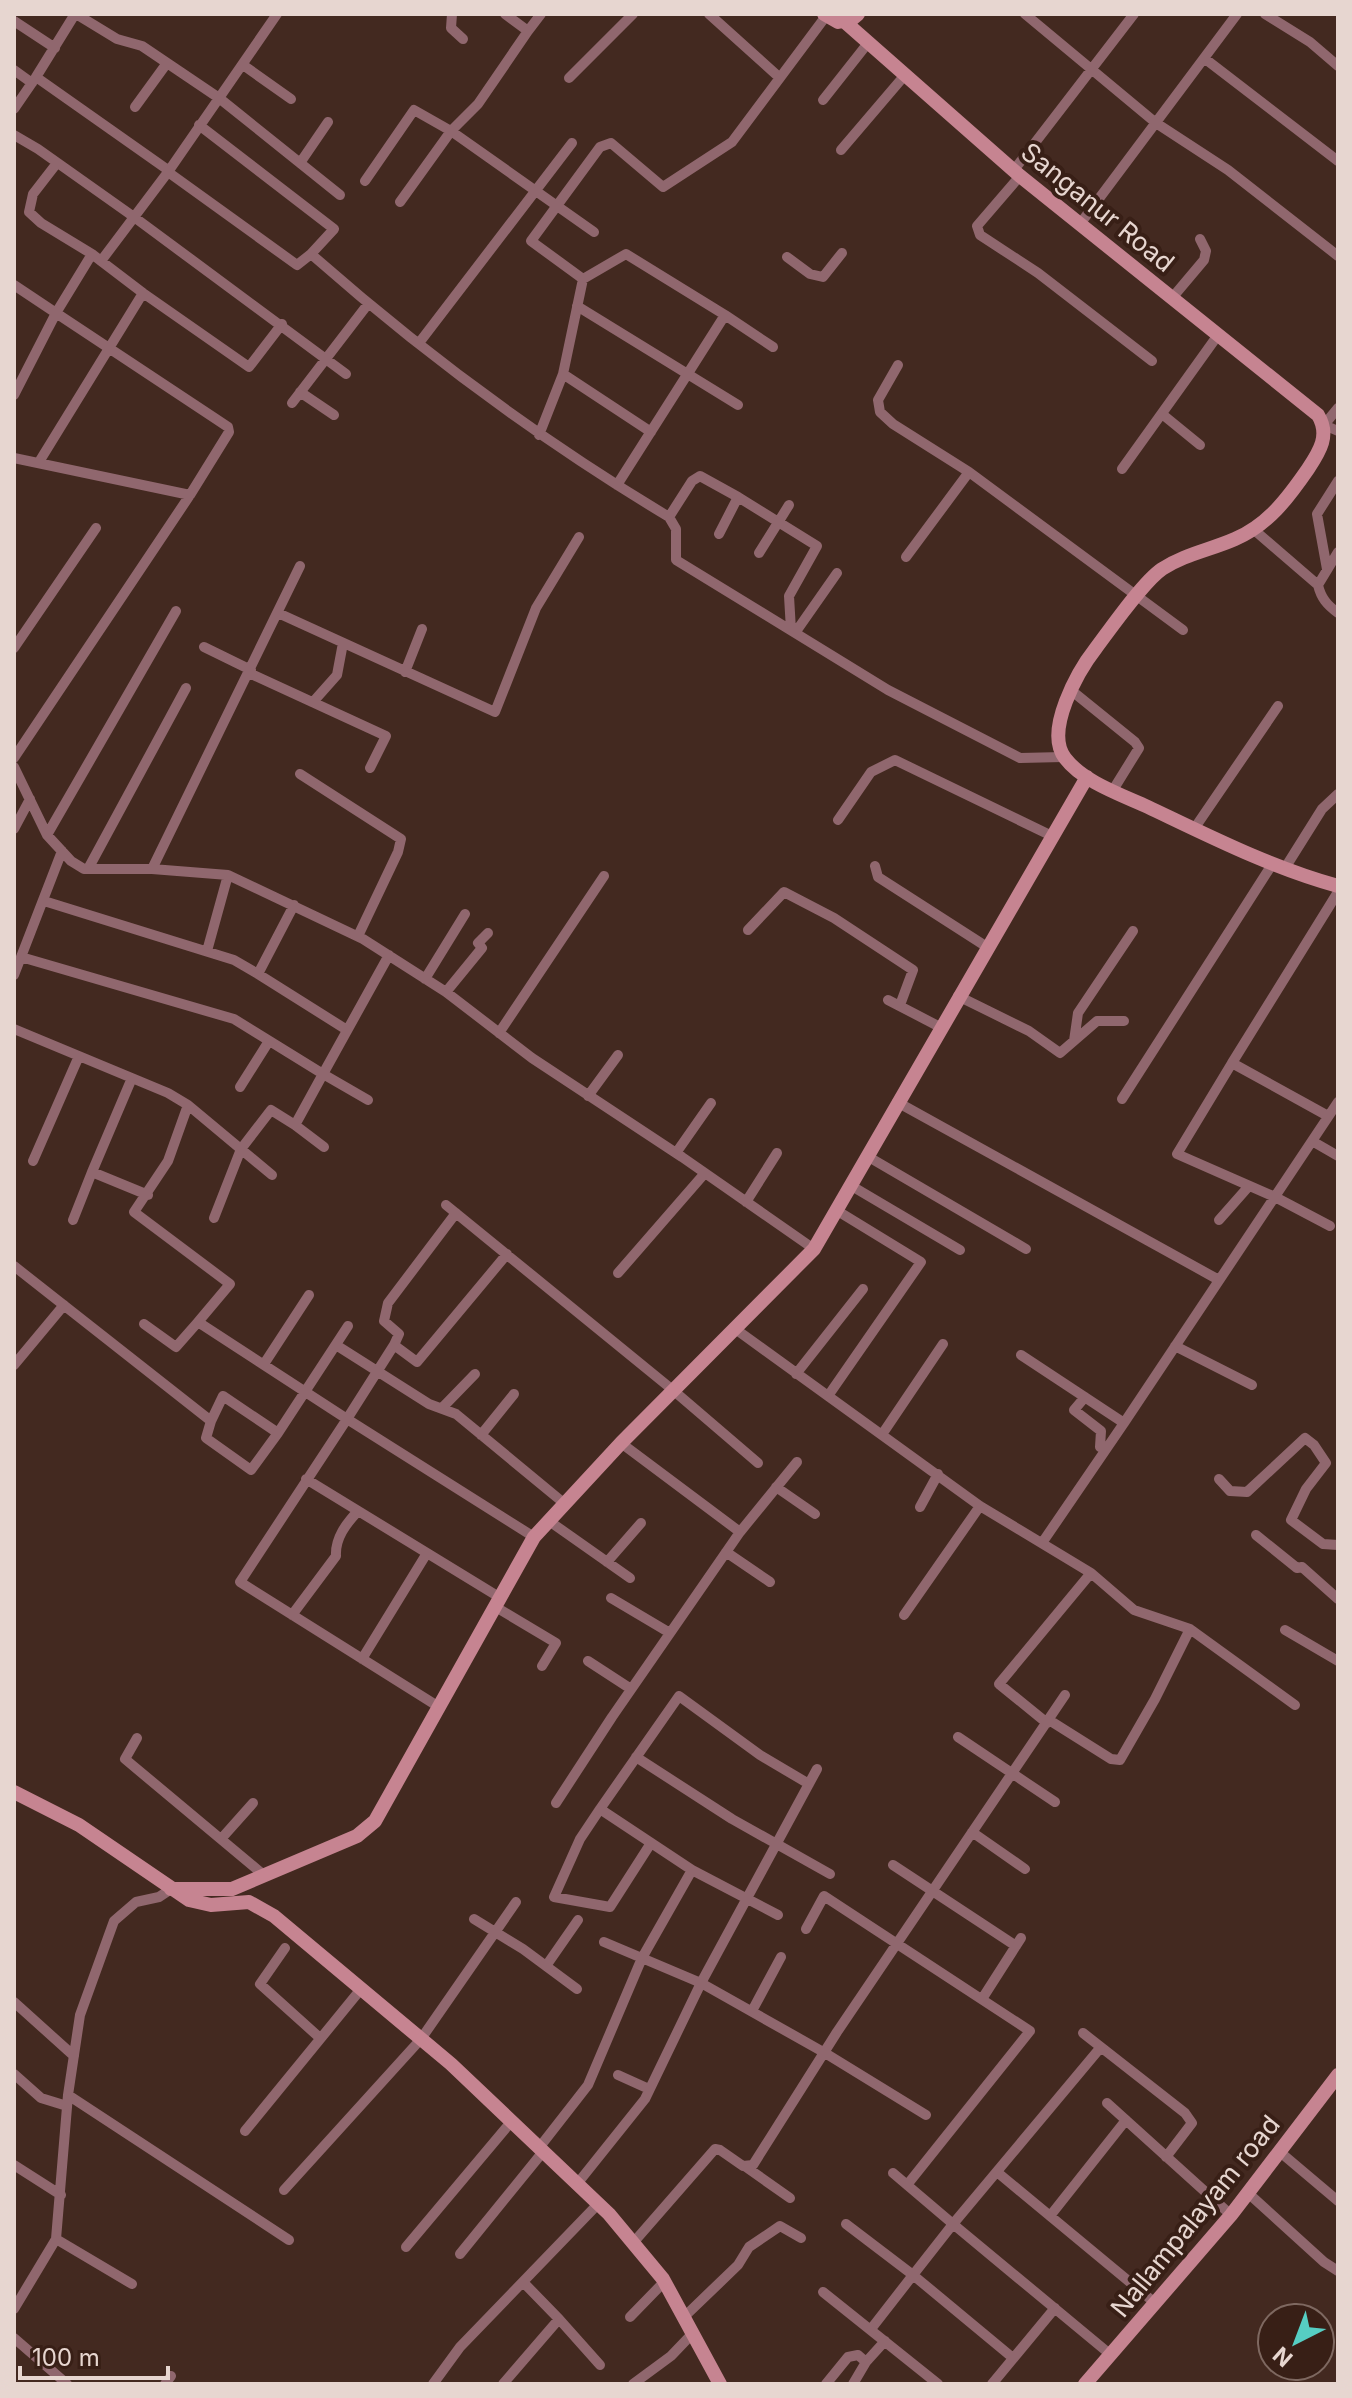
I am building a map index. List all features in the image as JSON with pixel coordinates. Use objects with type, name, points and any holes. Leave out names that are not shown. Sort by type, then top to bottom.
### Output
[{"type":"street","points":[[14,109],[75,14],[117,39],[142,46],[219,98],[340,195]]},
{"type":"street","points":[[14,395],[56,313],[97,257],[134,217],[168,171],[277,14]]},
{"type":"street","points":[[452,14],[451,28],[463,39]]},
{"type":"street","points":[[505,14],[528,31]]},
{"type":"street","points":[[400,202],[451,131],[478,104],[541,14]]},
{"type":"street","points":[[569,78],[632,14]]},
{"type":"street","points":[[709,14],[780,78]]},
{"type":"street","points":[[1025,14],[1156,123],[1228,170],[1338,256]]},
{"type":"street","points":[[1134,14],[1090,69],[977,226],[980,235],[1038,273],[1152,361]]},
{"type":"street","points":[[1080,224],[1237,14]]},
{"type":"street","points":[[1265,14],[1310,42],[1338,66]]},
{"type":"street","points":[[583,279],[531,241],[600,147],[611,143],[663,187],[732,142],[825,15],[831,20],[855,17],[866,40],[823,100]]},
{"type":"street","points":[[14,21],[55,48]]},
{"type":"street","name":"Sanganur Road","points":[[866,40],[1017,173],[1331,428]]},
{"type":"street","points":[[1204,58],[1338,161]]},
{"type":"street","points":[[135,107],[167,63]]},
{"type":"street","points":[[243,65],[291,99]]},
{"type":"street","points":[[14,70],[34,80],[168,171],[297,265],[334,229],[199,125]]},
{"type":"street","points":[[841,150],[905,75]]},
{"type":"street","points":[[365,181],[414,110],[451,131],[594,232]]},
{"type":"street","points":[[300,163],[328,122]]},
{"type":"street","points":[[14,135],[134,217],[346,374]]},
{"type":"street","points":[[419,343],[572,143]]},
{"type":"street","points":[[57,163],[33,194],[29,212],[41,223],[97,257],[249,367],[282,324]]},
{"type":"street","points":[[1172,298],[1204,260],[1206,251],[1200,239]]},
{"type":"street","points":[[787,257],[810,274],[823,277],[842,253]]},
{"type":"street","points":[[311,254],[368,304],[539,435],[669,517],[676,529],[676,560],[888,690],[1020,758],[1063,757]]},
{"type":"street","points":[[539,435],[563,374],[583,279],[626,254],[773,347]]},
{"type":"street","points":[[14,285],[228,427],[229,432],[14,758]]},
{"type":"street","points":[[39,462],[143,293]]},
{"type":"street","points":[[292,403],[368,304]]},
{"type":"street","points":[[577,306],[738,405]]},
{"type":"street","points":[[617,485],[725,315]]},
{"type":"street","points":[[1122,469],[1218,335]]},
{"type":"street","points":[[898,365],[878,400],[880,412],[893,424],[969,472],[1183,630]]},
{"type":"street","points":[[563,374],[651,432]]},
{"type":"street","points":[[300,392],[334,415]]},
{"type":"street","points":[[1330,1226],[1275,1197],[1177,1154],[1338,889],[1194,829],[1087,777],[1063,757],[1057,725],[1084,664],[1159,571],[1183,557],[1236,539],[1284,504],[1313,462],[1338,408]]},
{"type":"street","points":[[1162,414],[1200,445]]},
{"type":"street","points":[[14,458],[190,495]]},
{"type":"street","points":[[906,557],[969,472]]},
{"type":"street","points":[[669,517],[692,481],[700,476],[817,546],[789,596],[793,632]]},
{"type":"street","points":[[1327,569],[1317,514],[1338,481]]},
{"type":"street","points":[[719,534],[738,497]]},
{"type":"street","points":[[759,553],[789,505]]},
{"type":"street","points":[[14,648],[96,528]]},
{"type":"street","points":[[1253,529],[1318,585],[1327,605],[1338,613]]},
{"type":"street","points":[[278,613],[495,712],[536,608],[579,537]]},
{"type":"street","points":[[1318,585],[1338,552]]},
{"type":"street","points":[[152,869],[300,566]]},
{"type":"street","points":[[793,632],[837,573]]},
{"type":"street","points":[[47,835],[176,611]]},
{"type":"street","points":[[405,672],[422,629]]},
{"type":"street","points":[[313,702],[337,675],[343,643]]},
{"type":"street","points":[[204,647],[386,736],[370,768]]},
{"type":"street","points":[[88,869],[186,688]]},
{"type":"street","points":[[1072,691],[1139,748],[1113,790]]},
{"type":"street","points":[[1194,829],[1278,706]]},
{"type":"street","points":[[838,820],[871,772],[895,760],[1052,836]]},
{"type":"street","points":[[14,767],[47,835],[71,861],[88,869],[152,869],[228,875],[358,936],[446,992],[588,1096],[814,1249]]},
{"type":"street","points":[[300,774],[401,839],[398,852],[358,936]]},
{"type":"street","points":[[14,2309],[56,2239],[67,2100],[80,2015],[114,1921],[136,1902],[159,1897],[171,1889],[232,1889],[357,1836],[375,1821],[534,1537],[621,1443],[814,1249],[1087,777]]},
{"type":"street","points":[[1122,1099],[1279,865],[1322,809],[1338,794]]},
{"type":"street","points":[[14,829],[30,799]]},
{"type":"street","points":[[14,975],[62,851]]},
{"type":"street","points":[[875,866],[878,877],[987,947]]},
{"type":"street","points":[[207,951],[228,875]]},
{"type":"street","points":[[499,1033],[604,876]]},
{"type":"street","points":[[748,930],[784,892],[834,918],[913,970],[900,1005]]},
{"type":"street","points":[[44,901],[234,960],[347,1030]]},
{"type":"street","points":[[258,974],[294,905]]},
{"type":"street","points":[[425,979],[465,914]]},
{"type":"street","points":[[1074,1041],[1078,1013],[1133,931]]},
{"type":"street","points":[[446,992],[482,948],[478,943],[488,933]]},
{"type":"street","points":[[295,1125],[389,955]]},
{"type":"street","points":[[21,957],[234,1019],[368,1100]]},
{"type":"street","points":[[958,996],[1029,1031],[1060,1053],[1097,1021],[1124,1021]]},
{"type":"street","points":[[888,1000],[940,1027]]},
{"type":"street","points":[[14,1029],[188,1105],[272,1175]]},
{"type":"street","points":[[240,1087],[269,1041]]},
{"type":"street","points":[[588,1096],[618,1055]]},
{"type":"street","points":[[33,1161],[79,1056]]},
{"type":"street","points":[[1232,1063],[1328,1116]]},
{"type":"street","points":[[73,1220],[132,1078]]},
{"type":"street","points":[[897,1102],[1219,1280]]},
{"type":"street","points":[[1042,1543],[1338,1102]]},
{"type":"street","points":[[676,1153],[711,1103]]},
{"type":"street","points":[[144,1324],[176,1347],[230,1284],[134,1212],[168,1161],[188,1105]]},
{"type":"street","points":[[214,1218],[241,1149],[271,1110],[324,1147]]},
{"type":"street","points":[[1312,1141],[1338,1156]]},
{"type":"street","points":[[746,1202],[777,1153]]},
{"type":"street","points":[[867,1156],[1026,1249]]},
{"type":"street","points":[[92,1172],[148,1195]]},
{"type":"street","points":[[618,1273],[705,1173]]},
{"type":"street","points":[[850,1185],[960,1250]]},
{"type":"street","points":[[1219,1220],[1249,1186]]},
{"type":"street","points":[[446,1205],[758,1463]]},
{"type":"street","points":[[828,1396],[921,1262],[836,1210]]},
{"type":"street","points":[[439,1707],[240,1582],[394,1345],[399,1334],[384,1321],[388,1303],[456,1213]]},
{"type":"street","points":[[394,1345],[417,1362],[507,1254]]},
{"type":"street","points":[[14,1266],[211,1421]]},
{"type":"street","points":[[796,1374],[863,1289]]},
{"type":"street","points":[[264,1364],[309,1295]]},
{"type":"street","points":[[14,1365],[64,1305]]},
{"type":"street","points":[[198,1322],[534,1537]]},
{"type":"street","points":[[278,1433],[223,1396],[206,1438],[251,1470],[278,1433],[348,1326]]},
{"type":"street","points":[[734,1328],[980,1506],[1091,1573],[1134,1610],[1190,1629],[1295,1705]]},
{"type":"street","points":[[883,1433],[943,1344]]},
{"type":"street","points":[[336,1345],[429,1404],[456,1414],[565,1504]]},
{"type":"street","points":[[1175,1346],[1252,1385]]},
{"type":"street","points":[[1021,1355],[1124,1423]]},
{"type":"street","points":[[442,1408],[475,1374]]},
{"type":"street","points":[[481,1435],[514,1394]]},
{"type":"street","points":[[1085,1397],[1074,1410],[1101,1431],[1100,1447]]},
{"type":"street","points":[[1219,1479],[1230,1491],[1247,1492],[1305,1438],[1326,1463],[1306,1489],[1291,1520],[1323,1544],[1338,1545]]},
{"type":"street","points":[[621,1443],[740,1532]]},
{"type":"street","points":[[556,1803],[740,1532],[797,1462]]},
{"type":"street","points":[[920,1507],[938,1474]]},
{"type":"street","points":[[306,1479],[427,1553],[556,1643],[542,1666]]},
{"type":"street","points":[[776,1487],[815,1514]]},
{"type":"street","points":[[904,1615],[980,1506]]},
{"type":"street","points":[[292,1615],[336,1556],[335,1547],[344,1526],[358,1511]]},
{"type":"street","points":[[549,1521],[630,1578]]},
{"type":"street","points":[[607,1562],[641,1523]]},
{"type":"street","points":[[1256,1535],[1297,1568],[1302,1567],[1338,1599]]},
{"type":"street","points":[[726,1552],[770,1582]]},
{"type":"street","points":[[362,1659],[427,1553]]},
{"type":"street","points":[[1091,1573],[999,1684],[1048,1721],[1111,1759],[1120,1760],[1190,1629]]},
{"type":"street","points":[[611,1598],[670,1633]]},
{"type":"street","points":[[1285,1630],[1338,1661]]},
{"type":"street","points":[[588,1661],[631,1689]]},
{"type":"street","points":[[746,2167],[753,2165],[1065,1695]]},
{"type":"street","points":[[651,1843],[610,1907],[554,1897],[580,1839],[679,1696],[760,1755],[809,1784]]},
{"type":"street","points":[[958,1737],[1055,1802]]},
{"type":"street","points":[[137,1738],[125,1759],[265,1876]]},
{"type":"street","points":[[636,1757],[732,1819],[830,1874]]},
{"type":"street","points":[[577,2184],[645,2099],[701,1983],[817,1769]]},
{"type":"street","points":[[14,1792],[79,1825],[189,1900],[211,1905],[249,1902],[274,1916],[451,2064],[598,2204],[633,2243],[664,2282],[720,2384]]},
{"type":"street","points":[[221,1839],[253,1803]]},
{"type":"street","points":[[600,1809],[692,1870],[778,1915]]},
{"type":"street","points":[[972,1832],[1025,1869]]},
{"type":"street","points":[[893,1865],[1019,1942],[982,1999]]},
{"type":"street","points":[[542,2153],[539,2148],[588,2085],[642,1958],[692,1870]]},
{"type":"street","points":[[806,1929],[824,1896],[1030,2031],[907,2185]]},
{"type":"street","points":[[284,2190],[421,2039],[516,1902]]},
{"type":"street","points":[[474,1919],[577,1989]]},
{"type":"street","points":[[546,1966],[578,1920]]},
{"type":"street","points":[[604,1942],[701,1983],[926,2115]]},
{"type":"street","points":[[285,1948],[260,1984],[320,2038]]},
{"type":"street","points":[[752,2011],[781,1957]]},
{"type":"street","points":[[245,2131],[361,1989]]},
{"type":"street","points":[[14,2002],[74,2056]]},
{"type":"street","points":[[1083,2033],[1185,2113],[1192,2123],[1166,2157]]},
{"type":"street","points":[[871,2329],[953,2224],[1101,2047]]},
{"type":"street","points":[[14,2074],[41,2098],[67,2100],[289,2240]]},
{"type":"street","points":[[618,2075],[649,2089]]},
{"type":"street","name":"Nallampalayam road","points":[[1085,2384],[1231,2215],[1338,2075]]},
{"type":"street","points":[[1107,2103],[1231,2215]]},
{"type":"street","points":[[1050,2216],[1126,2120]]},
{"type":"street","points":[[406,2247],[511,2122]]},
{"type":"street","points":[[633,2243],[715,2149],[790,2198]]},
{"type":"street","points":[[1280,2152],[1338,2201]]},
{"type":"street","points":[[460,2254],[542,2153]]},
{"type":"street","points":[[14,2165],[61,2195]]},
{"type":"street","points":[[997,2172],[1155,2303]]},
{"type":"street","points":[[893,2173],[1111,2355]]},
{"type":"street","points":[[1248,2193],[1338,2271]]},
{"type":"street","points":[[433,2384],[460,2347],[598,2204]]},
{"type":"street","points":[[846,2224],[1013,2358]]},
{"type":"street","points":[[684,2317],[738,2265],[749,2247],[773,2230],[780,2226],[801,2238]]},
{"type":"street","points":[[56,2239],[132,2284]]},
{"type":"street","points":[[523,2282],[600,2365]]},
{"type":"street","points":[[630,2317],[664,2282]]},
{"type":"street","points":[[823,2292],[938,2384]]},
{"type":"street","points":[[992,2384],[1055,2308]]},
{"type":"street","points":[[503,2384],[559,2319]]},
{"type":"street","points":[[633,2384],[671,2356],[693,2333]]},
{"type":"street","points":[[14,2338],[67,2384]]},
{"type":"street","points":[[853,2384],[866,2362],[885,2341]]},
{"type":"street","points":[[826,2384],[848,2357],[858,2355],[866,2362]]}]
